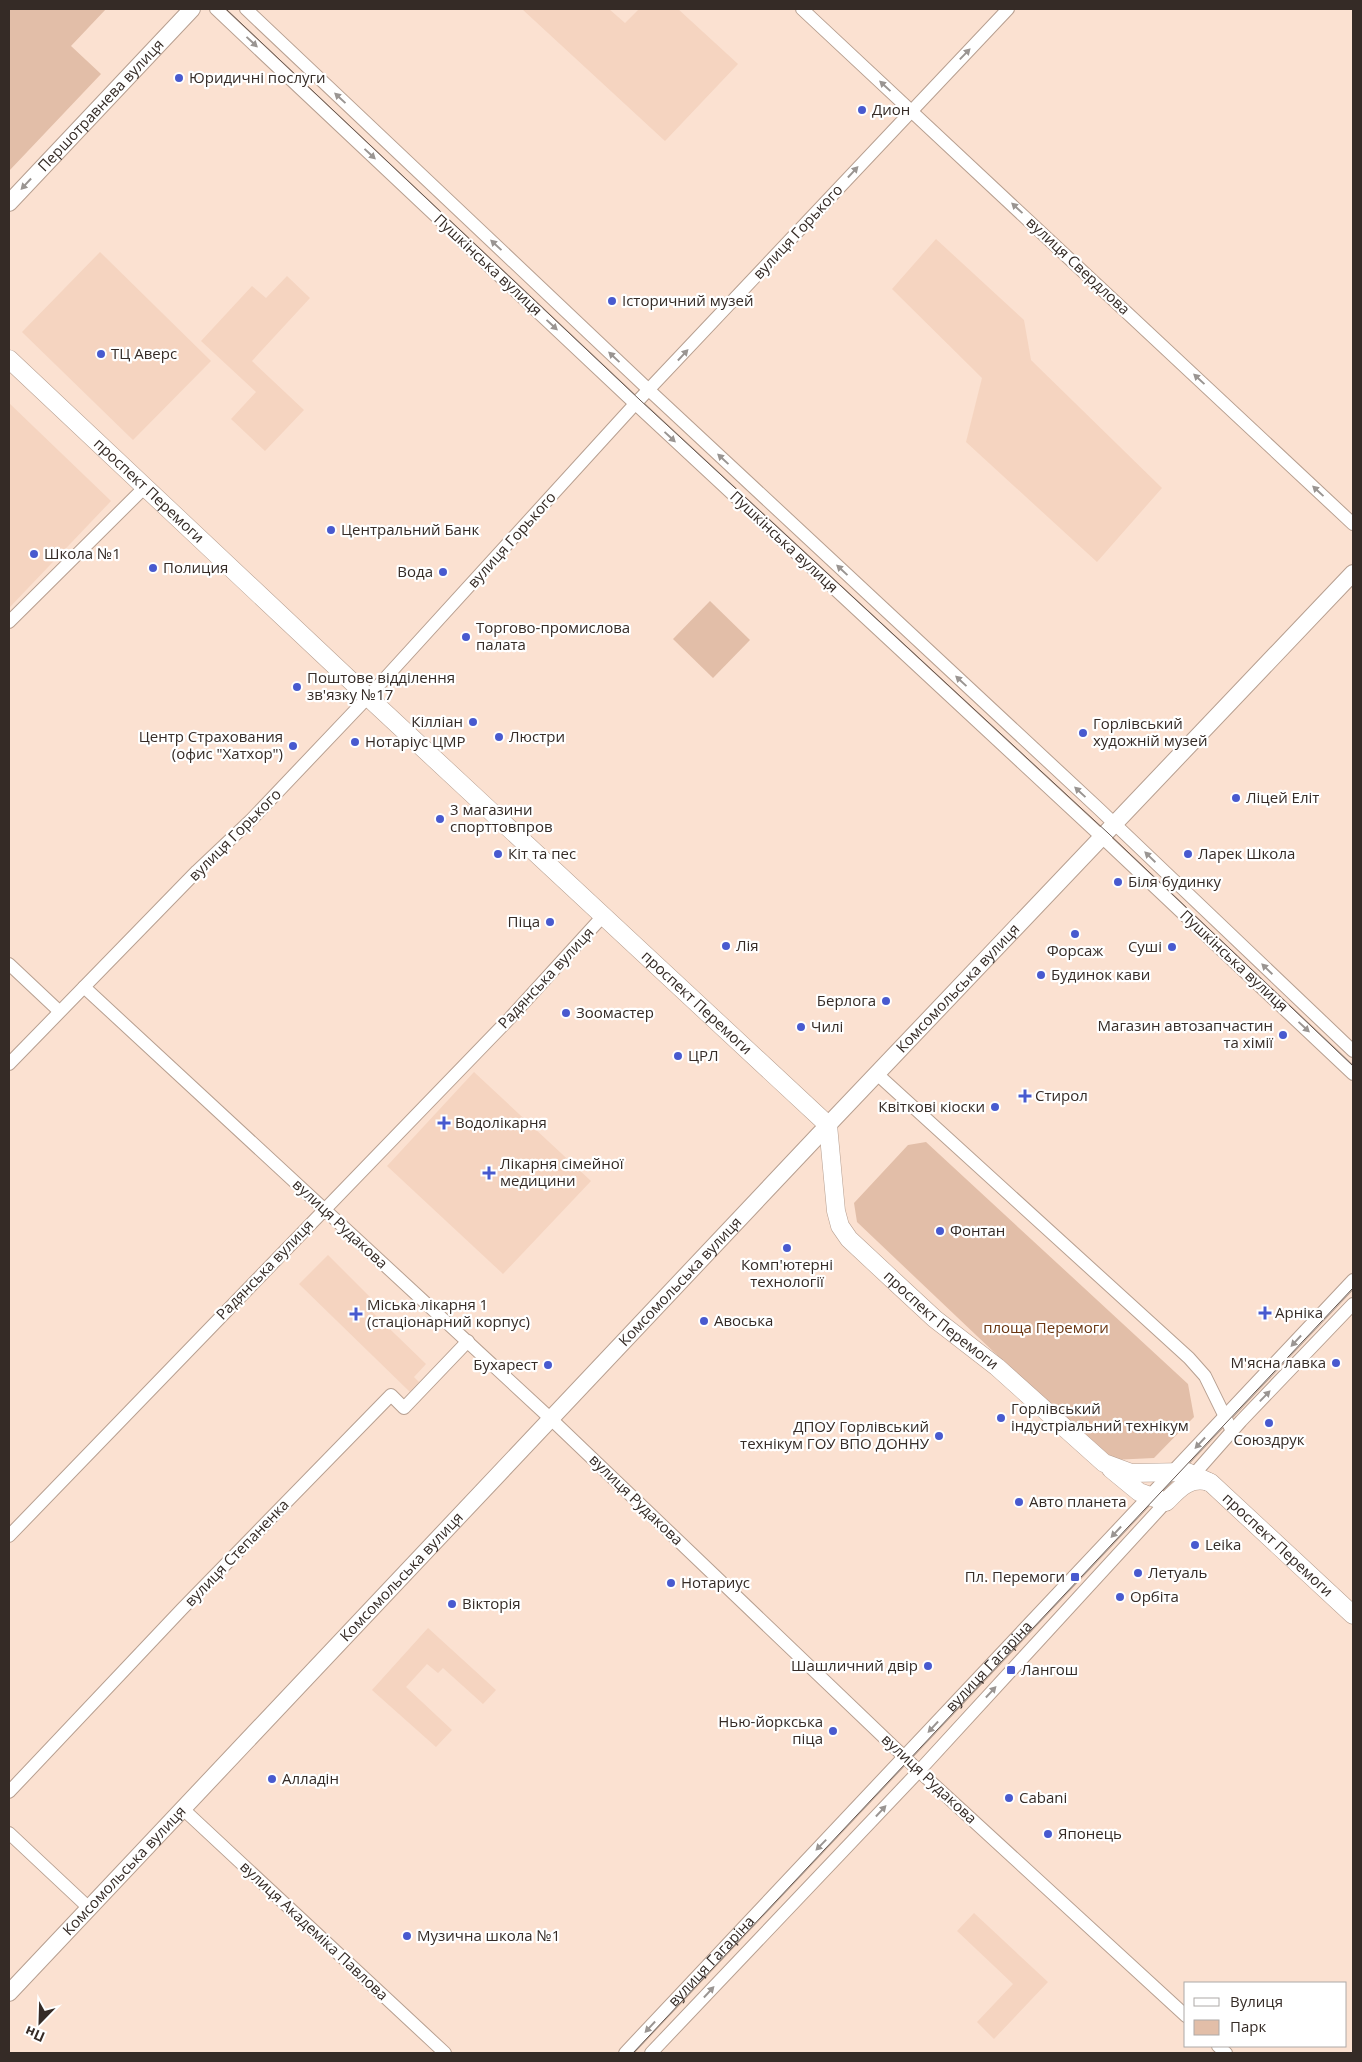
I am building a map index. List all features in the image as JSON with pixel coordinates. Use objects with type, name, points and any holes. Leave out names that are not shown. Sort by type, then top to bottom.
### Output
[{"type":"main road","name":"проспект Перемоги","points":[[9,359],[368,698],[828,1125],[836,1211],[840,1226],[849,1239],[935,1319],[997,1367],[1104,1463],[1131,1473],[1184,1476],[1211,1483],[1353,1615]]},
{"type":"main road","points":[[1104,1463],[1130,1486],[1158,1500]]},
{"type":"main road","name":"вулиця Гагаріна","points":[[1158,1500],[1184,1476]]},
{"type":"street","name":"Першотравнева вулиця","points":[[9,203],[192,9]]},
{"type":"street","name":"Пушкінська вулиця","points":[[216,9],[1353,1074]]},
{"type":"street","name":"Пушкінська вулиця","points":[[246,9],[650,391],[1116,825],[1353,1051]]},
{"type":"street","name":"вулиця Свердлова","points":[[802,9],[1353,524]]},
{"type":"street","name":"вулиця Горького","points":[[9,1064],[59,1011],[252,819],[368,698],[636,404],[1008,9]]},
{"type":"street","points":[[9,622],[145,487]]},
{"type":"street","name":"Комсомольська вулиця","points":[[9,1993],[828,1125],[1116,825],[1353,573]]},
{"type":"street","name":"Радянська вулиця","points":[[9,1536],[510,1018],[604,916]]},
{"type":"street","points":[[9,964],[59,1011]]},
{"type":"street","name":"вулиця Рудакова","points":[[84,987],[551,1418],[904,1757],[1184,2014]]},
{"type":"street","points":[[877,1074],[1189,1358],[1205,1376],[1226,1415],[1232,1431]]},
{"type":"street","name":"вулиця Гагаріна","points":[[1184,1476],[1226,1415],[1353,1280]]},
{"type":"street","name":"вулиця Гагаріна","points":[[1184,1476],[1232,1431],[1353,1304]]},
{"type":"street","name":"вулиця Степаненка","points":[[9,1792],[182,1609],[392,1395],[404,1408],[468,1342]]},
{"type":"street","name":"вулиця Гагаріна","points":[[625,2053],[904,1757],[1158,1500]]},
{"type":"street","name":"вулиця Гагаріна","points":[[652,2053],[919,1770],[1158,1500]]},
{"type":"street","name":"вулиця Академіка Павлова","points":[[182,1809],[446,2053]]},
{"type":"street","points":[[9,1833],[89,1908]]},
{"type":"shaded area","points":[[522,9],[609,9],[625,23],[639,9],[678,9],[738,64],[665,141]]},
{"type":"shaded area","points":[[936,239],[1024,320],[1031,360],[1162,488],[1097,562],[966,442],[982,378],[892,289]]},
{"type":"shaded area","points":[[100,252],[211,361],[133,440],[22,332]]},
{"type":"shaded area","points":[[287,276],[310,298],[252,361],[304,410],[265,451],[231,419],[256,392],[201,341],[252,286],[266,298]]},
{"type":"shaded area","name":"Школа №1","points":[[9,403],[111,501],[9,608]]},
{"type":"shaded area","name":"Лікарня сімейної медицини","points":[[474,1072],[591,1181],[503,1274],[387,1166]]},
{"type":"shaded area","points":[[328,1255],[373,1300],[366,1306],[426,1364],[414,1377],[419,1382],[410,1392],[299,1284]]},
{"type":"shaded area","points":[[428,1628],[496,1690],[483,1704],[443,1668],[438,1673],[427,1664],[406,1687],[452,1730],[436,1747],[372,1690]]},
{"type":"shaded area","points":[[974,1913],[1048,1982],[994,2039],[977,2022],[1013,1984],[957,1931]]},
{"type":"green space","points":[[9,9],[106,9],[71,46],[101,74],[9,171]]},
{"type":"green space","points":[[710,601],[750,640],[713,678],[673,639]]},
{"type":"green space","name":"площа Перемоги","points":[[926,1142],[1188,1384],[1194,1417],[1154,1458],[1112,1460],[999,1361],[997,1355],[857,1222],[854,1203],[908,1145]]},
{"type":"tram line","points":[[226,9],[640,400],[1108,833],[1353,1066]]},
{"type":"tram line","points":[[633,2053],[1353,1288]]},
{"type":"place","name":"Юридичні послуги","points":[[179,78]]},
{"type":"place","name":"Дион","points":[[862,110]]},
{"type":"place","name":"Історичний музей","points":[[612,301]]},
{"type":"place","name":"ТЦ Аверс","points":[[101,354]]},
{"type":"place","name":"Центральний Банк","points":[[331,530]]},
{"type":"place","name":"Школа №1","points":[[34,554]]},
{"type":"place","name":"Полиция","points":[[153,568]]},
{"type":"place","name":"Вода","points":[[443,572]]},
{"type":"place","name":"Торгово-промислова палата","points":[[466,637]]},
{"type":"place","name":"Поштове відділення зв'язку №17","points":[[297,687]]},
{"type":"place","name":"Кілліан","points":[[473,722]]},
{"type":"place","name":"Горлівський художній музей","points":[[1083,733]]},
{"type":"place","name":"Люстри","points":[[499,737]]},
{"type":"place","name":"Нотаріус ЦМР","points":[[355,742]]},
{"type":"place","name":"Центр Страхования (офис \"Хатхор\")","points":[[293,746]]},
{"type":"place","name":"Ліцей Еліт","points":[[1236,798]]},
{"type":"place","name":"3 магазини спорттовпров","points":[[440,819]]},
{"type":"place","name":"Кіт та пес","points":[[498,854]]},
{"type":"place","name":"Ларек Школа","points":[[1188,854]]},
{"type":"place","name":"Біля будинку","points":[[1118,882]]},
{"type":"place","name":"Піца","points":[[550,922]]},
{"type":"place","name":"Форсаж","points":[[1075,934]]},
{"type":"place","name":"Лія","points":[[726,946]]},
{"type":"place","name":"Суші","points":[[1172,947]]},
{"type":"place","name":"Будинок кави","points":[[1041,975]]},
{"type":"place","name":"Берлога","points":[[886,1001]]},
{"type":"place","name":"Зоомастер","points":[[566,1013]]},
{"type":"place","name":"Чилі","points":[[801,1027]]},
{"type":"place","name":"Магазин автозапчастин та хімії","points":[[1283,1035]]},
{"type":"place","name":"ЦРЛ","points":[[678,1056]]},
{"type":"place","name":"Стирол","points":[[1025,1096]]},
{"type":"place","name":"Квіткові кіоски","points":[[995,1107]]},
{"type":"place","name":"Водолікарня","points":[[444,1123]]},
{"type":"place","name":"Лікарня сімейної медицини","points":[[489,1173]]},
{"type":"place","name":"Фонтан","points":[[940,1231]]},
{"type":"place","name":"Комп'ютерні технології","points":[[787,1248]]},
{"type":"place","name":"Арніка","points":[[1265,1313]]},
{"type":"place","name":"Міська лікарня 1 (стаціонарний корпус)","points":[[356,1314]]},
{"type":"place","name":"Авоська","points":[[704,1321]]},
{"type":"place","name":"М'ясна лавка","points":[[1336,1363]]},
{"type":"place","name":"Бухарест","points":[[548,1365]]},
{"type":"place","name":"Горлівський індустріальний технікум","points":[[1001,1418]]},
{"type":"place","name":"Союздрук","points":[[1269,1423]]},
{"type":"place","name":"ДПОУ Горлівський технікум ГОУ ВПО ДОННУ","points":[[939,1436]]},
{"type":"place","name":"Авто планета","points":[[1019,1502]]},
{"type":"place","name":"Leika","points":[[1195,1545]]},
{"type":"place","name":"Летуаль","points":[[1138,1573]]},
{"type":"place","name":"Пл. Перемоги","points":[[1075,1577]]},
{"type":"place","name":"Нотариус","points":[[671,1583]]},
{"type":"place","name":"Орбіта","points":[[1120,1597]]},
{"type":"place","name":"Вікторія","points":[[452,1604]]},
{"type":"place","name":"Шашличний двір","points":[[928,1666]]},
{"type":"place","name":"Лангош","points":[[1011,1670]]},
{"type":"place","name":"Нью-йоркська піца","points":[[833,1731]]},
{"type":"place","name":"Алладін","points":[[272,1779]]},
{"type":"place","name":"Cabani","points":[[1009,1798]]},
{"type":"place","name":"Японець","points":[[1048,1834]]},
{"type":"place","name":"Музична школа №1","points":[[407,1936]]}]
